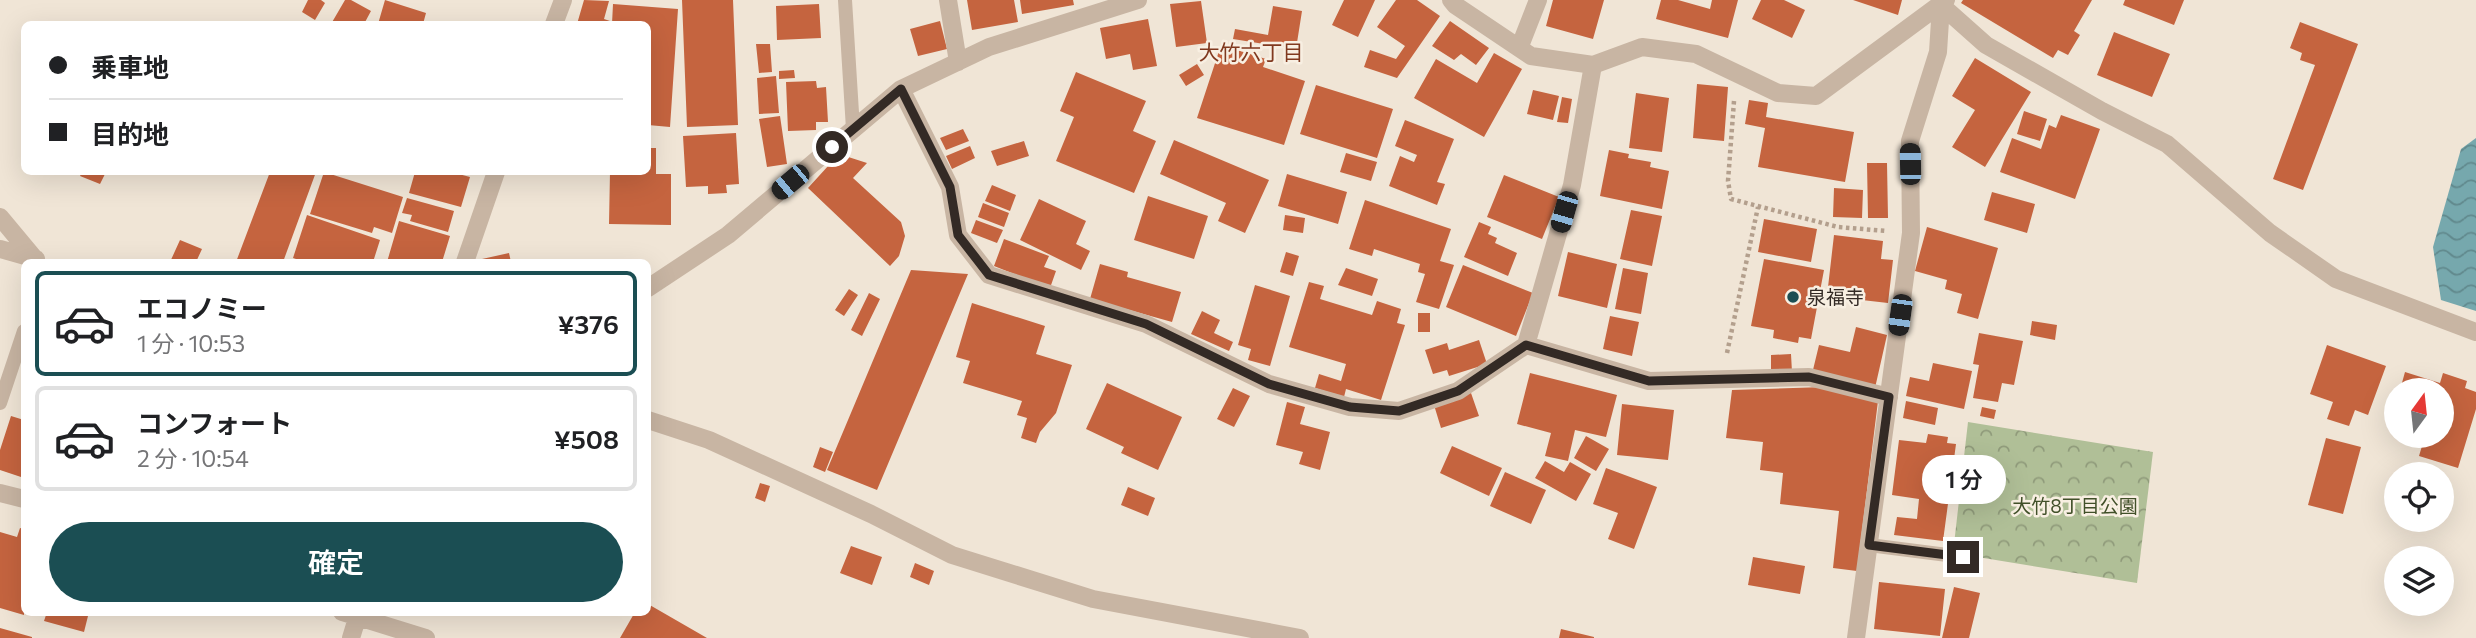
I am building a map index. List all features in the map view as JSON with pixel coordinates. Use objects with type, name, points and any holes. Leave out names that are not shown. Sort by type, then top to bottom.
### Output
[{"type":"street","points":[[555,21],[563,0]]},
{"type":"street","points":[[948,0],[958,62]]},
{"type":"street","points":[[651,286],[728,234],[901,89],[989,47],[1138,0]]},
{"type":"street","points":[[1451,0],[1531,56],[1592,65],[1642,47],[1696,54],[1778,93],[1816,96],[1944,3]]},
{"type":"street","points":[[1520,46],[1538,0]]},
{"type":"street","points":[[1856,638],[1911,233],[1910,141],[1938,52],[1944,3]]},
{"type":"street","points":[[1944,3],[1986,46],[2167,144],[2270,233],[2336,279],[2476,332]]},
{"type":"street","points":[[901,89],[950,187],[958,235],[989,275],[1146,324],[1269,384],[1350,407],[1399,411],[1458,391],[1526,345],[1572,185],[1592,65]]},
{"type":"street","points":[[466,259],[495,175]]},
{"type":"street","points":[[0,217],[39,259]]},
{"type":"street","points":[[0,249],[34,259]]},
{"type":"street","points":[[1526,345],[1649,381],[1809,377],[1889,397]]},
{"type":"street","points":[[651,420],[709,440],[871,514],[952,555],[1093,599],[1300,638]]},
{"type":"street","points":[[0,493],[21,498]]},
{"type":"street","points":[[351,638],[353,616]]},
{"type":"street","points":[[359,616],[426,638]]},
{"type":"lane","points":[[845,0],[853,129]]},
{"type":"lane","points":[[0,403],[21,340]]},
{"type":"lane","points":[[1869,545],[1963,557]]},
{"type":"path","points":[[1738,74],[1731,123],[1731,199],[1838,227],[1911,233]]},
{"type":"path","points":[[1725,379],[1725,363],[1758,207]]},
{"type":"green space","name":"大竹8丁目公園","points":[[1968,422],[2153,452],[2137,583],[1953,553]]},
{"type":"water","points":[[2476,138],[2476,311],[2441,300],[2433,247],[2461,149]]},
{"type":"building","points":[[308,0],[321,0],[325,3],[315,20],[302,12]]},
{"type":"building","points":[[345,0],[351,0],[371,11],[366,21],[333,21]]},
{"type":"building","points":[[385,0],[426,13],[424,21],[379,21]]},
{"type":"building","points":[[584,0],[609,1],[604,19],[610,21],[578,21]]},
{"type":"building","points":[[682,0],[733,0],[738,125],[687,127]]},
{"type":"building","points":[[967,0],[1014,0],[1018,22],[972,30]]},
{"type":"building","points":[[1020,0],[1073,0],[1074,5],[1022,14]]},
{"type":"building","points":[[1344,0],[1375,0],[1358,37],[1332,25]]},
{"type":"building","points":[[1396,0],[1417,0],[1440,16],[1397,78],[1364,67],[1370,50],[1396,59],[1405,46],[1377,27]]},
{"type":"building","points":[[1553,0],[1604,0],[1593,39],[1546,26]]},
{"type":"building","points":[[1661,0],[1678,0],[1710,9],[1712,0],[1738,0],[1728,38],[1656,19]]},
{"type":"building","points":[[1761,0],[1784,0],[1805,10],[1792,38],[1752,19]]},
{"type":"building","points":[[1853,0],[1902,0],[1898,15]]},
{"type":"building","points":[[1963,0],[2092,0],[2074,31],[2080,35],[2068,55],[2058,50],[2053,58],[1961,3]]},
{"type":"building","points":[[2125,0],[2184,0],[2174,25],[2123,5]]},
{"type":"building","points":[[1201,1],[1207,43],[1176,47],[1170,4]]},
{"type":"building","points":[[613,4],[678,9],[670,127],[651,125],[651,21],[612,21]]},
{"type":"building","points":[[819,4],[821,38],[777,40],[776,6]]},
{"type":"building","points":[[1273,6],[1302,11],[1296,49],[1233,39],[1235,29],[1268,35]]},
{"type":"building","points":[[1148,19],[1157,66],[1133,70],[1130,54],[1106,59],[1100,28]]},
{"type":"building","points":[[940,21],[947,49],[918,56],[910,29]]},
{"type":"building","points":[[1450,21],[1489,48],[1476,65],[1461,54],[1454,60],[1432,46]]},
{"type":"building","points":[[2300,22],[2358,44],[2303,190],[2273,179],[2315,65],[2300,60],[2302,53],[2290,48]]},
{"type":"building","points":[[2114,32],[2170,54],[2152,97],[2097,75]]},
{"type":"building","points":[[756,44],[770,44],[772,72],[759,73]]},
{"type":"building","points":[[1221,45],[1266,59],[1263,67],[1305,81],[1284,145],[1197,118]]},
{"type":"building","points":[[1494,53],[1522,69],[1484,137],[1414,98],[1436,59],[1477,83]]},
{"type":"building","points":[[1975,58],[2031,92],[1985,167],[1952,147],[1975,110],[1952,96]]},
{"type":"building","points":[[1197,64],[1204,75],[1186,86],[1179,75]]},
{"type":"building","points":[[794,70],[795,78],[779,79],[779,71]]},
{"type":"building","points":[[1076,72],[1146,101],[1133,131],[1156,141],[1134,193],[1056,161],[1074,117],[1060,111]]},
{"type":"building","points":[[776,76],[779,113],[759,114],[757,78]]},
{"type":"building","points":[[816,81],[817,88],[826,87],[828,122],[816,122],[816,130],[788,131],[786,82]]},
{"type":"building","points":[[1697,84],[1728,87],[1724,141],[1693,138]]},
{"type":"building","points":[[1316,85],[1393,109],[1377,158],[1300,134]]},
{"type":"building","points":[[1533,90],[1559,96],[1553,120],[1527,114]]},
{"type":"building","points":[[1636,93],[1669,98],[1662,152],[1629,148]]},
{"type":"building","points":[[1562,97],[1572,99],[1568,123],[1557,122]]},
{"type":"building","points":[[1749,100],[1768,103],[1766,117],[1854,132],[1845,182],[1758,167],[1765,128],[1745,124]]},
{"type":"building","points":[[2024,111],[2047,119],[2040,141],[2017,134]]},
{"type":"building","points":[[2061,115],[2100,129],[2075,199],[2000,172],[2012,138],[2041,149],[2049,125],[2056,128]]},
{"type":"building","points":[[780,116],[787,164],[767,167],[759,119]]},
{"type":"building","points":[[1405,120],[1454,139],[1437,182],[1445,184],[1437,205],[1389,186],[1400,156],[1414,162],[1417,155],[1395,146]]},
{"type":"building","points":[[963,129],[969,141],[946,150],[940,138]]},
{"type":"building","points":[[736,133],[739,184],[726,185],[727,193],[708,194],[708,186],[686,187],[683,136]]},
{"type":"building","points":[[1174,140],[1269,180],[1245,233],[1218,221],[1226,203],[1160,174]]},
{"type":"building","points":[[1024,141],[1029,156],[997,166],[991,151]]},
{"type":"building","points":[[970,146],[975,158],[952,169],[946,156]]},
{"type":"building","points":[[651,148],[656,148],[656,174],[671,174],[671,225],[609,224],[610,175],[651,175]]},
{"type":"building","points":[[1609,150],[1629,154],[1628,158],[1651,162],[1650,167],[1669,171],[1662,209],[1600,196]]},
{"type":"building","points":[[1346,153],[1377,162],[1371,181],[1340,172]]},
{"type":"building","points":[[839,154],[867,163],[853,178],[901,222],[905,236],[899,256],[890,266],[808,188]]},
{"type":"building","points":[[1867,163],[1887,163],[1888,218],[1868,218]]},
{"type":"building","points":[[1287,174],[1347,192],[1338,224],[1278,206]]},
{"type":"building","points":[[80,175],[104,175],[100,184]]},
{"type":"building","points":[[269,175],[315,175],[284,259],[237,259]]},
{"type":"building","points":[[323,175],[333,175],[403,197],[392,233],[374,227],[372,233],[310,214]]},
{"type":"building","points":[[414,175],[470,177],[461,207],[409,193]]},
{"type":"building","points":[[1504,175],[1559,197],[1542,239],[1487,217]]},
{"type":"building","points":[[992,185],[1016,195],[1010,211],[985,201]]},
{"type":"building","points":[[1834,188],[1863,190],[1862,218],[1833,217]]},
{"type":"building","points":[[1992,192],[2035,204],[2027,233],[1984,220]]},
{"type":"building","points":[[1148,196],[1208,216],[1194,259],[1134,240]]},
{"type":"building","points":[[407,198],[454,211],[448,232],[410,221],[412,215],[402,213]]},
{"type":"building","points":[[1039,199],[1086,221],[1076,244],[1090,251],[1081,270],[1020,240]]},
{"type":"building","points":[[1365,200],[1451,229],[1440,261],[1454,265],[1439,309],[1416,302],[1425,274],[1418,272],[1420,264],[1374,249],[1372,256],[1349,249]]},
{"type":"building","points":[[983,203],[1009,213],[1004,227],[978,217]]},
{"type":"building","points":[[1631,210],[1662,216],[1652,266],[1620,259]]},
{"type":"building","points":[[307,215],[380,240],[374,259],[293,258]]},
{"type":"building","points":[[1285,215],[1305,218],[1303,233],[1283,230]]},
{"type":"building","points":[[1764,219],[1817,229],[1811,262],[1758,252]]},
{"type":"building","points":[[976,220],[1003,230],[997,243],[971,233]]},
{"type":"building","points":[[399,221],[450,236],[443,259],[388,259]]},
{"type":"building","points":[[1479,222],[1491,227],[1488,234],[1497,238],[1495,243],[1517,253],[1508,276],[1464,257]]},
{"type":"building","points":[[1927,227],[1998,248],[1978,319],[1957,313],[1962,294],[1945,289],[1947,280],[1915,271]]},
{"type":"building","points":[[1834,235],[1883,241],[1881,259],[1893,260],[1888,303],[1827,296]]},
{"type":"building","points":[[1004,239],[1049,256],[1044,267],[1056,271],[1050,288],[994,266]]},
{"type":"building","points":[[180,240],[202,249],[197,259],[171,259]]},
{"type":"building","points":[[1286,252],[1299,256],[1293,276],[1280,272]]},
{"type":"building","points":[[1568,252],[1617,264],[1607,308],[1558,296]]},
{"type":"building","points":[[509,253],[510,259],[482,259]]},
{"type":"building","points":[[1764,259],[1824,270],[1811,339],[1799,337],[1798,343],[1773,338],[1774,330],[1751,326]]},
{"type":"building","points":[[1100,264],[1128,272],[1127,277],[1181,292],[1172,322],[1090,299]]},
{"type":"building","points":[[1463,265],[1533,293],[1516,336],[1446,307]]},
{"type":"building","points":[[1346,268],[1378,279],[1372,296],[1338,285]]},
{"type":"building","points":[[1623,268],[1648,273],[1641,314],[1615,309]]},
{"type":"building","points":[[911,270],[968,274],[877,490],[827,470]]},
{"type":"building","points":[[1309,282],[1324,286],[1320,299],[1372,315],[1377,301],[1401,309],[1397,323],[1405,325],[1381,400],[1346,389],[1344,397],[1315,388],[1319,374],[1341,381],[1346,364],[1289,347]]},
{"type":"building","points":[[1255,285],[1290,296],[1270,366],[1248,360],[1251,349],[1238,345]]},
{"type":"building","points":[[849,289],[858,295],[844,316],[835,310]]},
{"type":"building","points":[[869,293],[880,299],[862,336],[851,330]]},
{"type":"building","points":[[972,303],[1045,326],[1036,354],[1072,365],[1056,413],[1040,432],[1036,443],[1021,438],[1027,418],[1017,415],[1022,401],[963,383],[970,361],[956,357]]},
{"type":"building","points":[[1202,311],[1220,320],[1214,333],[1233,342],[1229,351],[1191,334]]},
{"type":"building","points":[[1418,313],[1430,313],[1430,332],[1418,332]]},
{"type":"building","points":[[1610,316],[1639,322],[1632,356],[1603,349]]},
{"type":"building","points":[[2032,321],[2057,325],[2055,340],[2030,335]]},
{"type":"building","points":[[1856,327],[1887,335],[1875,388],[1812,374],[1819,345],[1850,352]]},
{"type":"building","points":[[1979,333],[2023,341],[2014,385],[2002,383],[1998,402],[1973,398],[1979,365],[1973,364]]},
{"type":"building","points":[[1479,340],[1487,364],[1449,376],[1447,370],[1433,374],[1425,350],[1447,343],[1449,350]]},
{"type":"building","points":[[2327,345],[2386,366],[2368,415],[2355,410],[2349,426],[2327,419],[2333,402],[2310,394]]},
{"type":"building","points":[[1791,354],[1792,372],[1771,372],[1771,355]]},
{"type":"building","points":[[1933,363],[1972,371],[1964,409],[1906,396],[1910,377],[1929,381]]},
{"type":"building","points":[[2405,372],[2424,378],[2403,378]]},
{"type":"building","points":[[1530,373],[1617,395],[1606,437],[1575,430],[1568,461],[1545,456],[1551,433],[1517,424]]},
{"type":"building","points":[[2443,373],[2467,381],[2465,388],[2476,392],[2476,409],[2458,468],[2454,467],[2454,462],[2438,462],[2419,456],[2421,448],[2454,448],[2454,378],[2442,378]]},
{"type":"building","points":[[1107,383],[1182,417],[1158,470],[1121,453],[1124,447],[1086,429]]},
{"type":"building","points":[[1824,387],[1878,401],[1857,571],[1833,568],[1839,511],[1780,504],[1783,473],[1760,470],[1763,442],[1726,438],[1732,390]]},
{"type":"building","points":[[1233,388],[1250,396],[1234,427],[1217,419]]},
{"type":"building","points":[[1471,393],[1479,416],[1441,428],[1434,405]]},
{"type":"building","points":[[1906,401],[1938,408],[1935,425],[1903,418]]},
{"type":"building","points":[[1287,402],[1305,407],[1300,424],[1330,432],[1320,470],[1299,464],[1303,452],[1276,445]]},
{"type":"building","points":[[1622,404],[1674,410],[1668,460],[1617,455]]},
{"type":"building","points":[[1982,407],[1996,410],[1994,419],[1980,416]]},
{"type":"building","points":[[11,416],[21,419],[21,477],[0,470],[0,450]]},
{"type":"building","points":[[1928,434],[1948,437],[1947,443],[1956,444],[1943,541],[1894,535],[1897,517],[1917,519],[1919,499],[1892,495],[1899,440],[1926,443]]},
{"type":"building","points":[[1586,436],[1609,449],[1596,471],[1574,458]]},
{"type":"building","points":[[2326,438],[2361,447],[2343,514],[2308,505]]},
{"type":"building","points":[[1452,446],[1502,468],[1489,496],[1440,473]]},
{"type":"building","points":[[820,447],[833,452],[825,472],[813,467]]},
{"type":"building","points":[[1545,461],[1564,472],[1570,462],[1591,474],[1576,501],[1535,478]]},
{"type":"building","points":[[1606,468],[1657,487],[1634,549],[1608,539],[1618,513],[1593,504]]},
{"type":"building","points":[[1505,472],[1546,490],[1531,524],[1490,506]]},
{"type":"building","points":[[760,483],[770,486],[765,502],[755,498]]},
{"type":"building","points":[[1128,487],[1155,498],[1148,516],[1121,505]]},
{"type":"building","points":[[21,528],[21,614],[0,608],[0,532],[17,537]]},
{"type":"building","points":[[851,546],[882,557],[872,585],[840,573]]},
{"type":"building","points":[[1753,557],[1805,566],[1800,594],[1748,585]]},
{"type":"building","points":[[915,563],[934,571],[929,585],[910,577]]},
{"type":"building","points":[[1879,582],[1945,589],[1940,636],[1874,629]]},
{"type":"building","points":[[1954,587],[1980,593],[1969,638],[1942,638]]},
{"type":"building","points":[[651,606],[707,638],[620,638],[633,616],[651,616]]},
{"type":"building","points":[[46,616],[88,616],[84,632],[44,621]]},
{"type":"building","points":[[0,628],[32,637],[32,638],[0,638]]},
{"type":"building","points":[[1561,629],[1594,637],[1594,638],[1559,638]]},
{"type":"place","name":"泉福寺","points":[[1793,297]]},
{"type":"district","name":"大竹六丁目","points":[[1251,53]]},
{"type":"route","points":[[832,147],[901,89],[950,187],[958,235],[989,275],[1146,324],[1269,384],[1350,407],[1399,411],[1458,391],[1526,345],[1649,381],[1809,377],[1889,397],[1869,545],[1963,557]]}]
